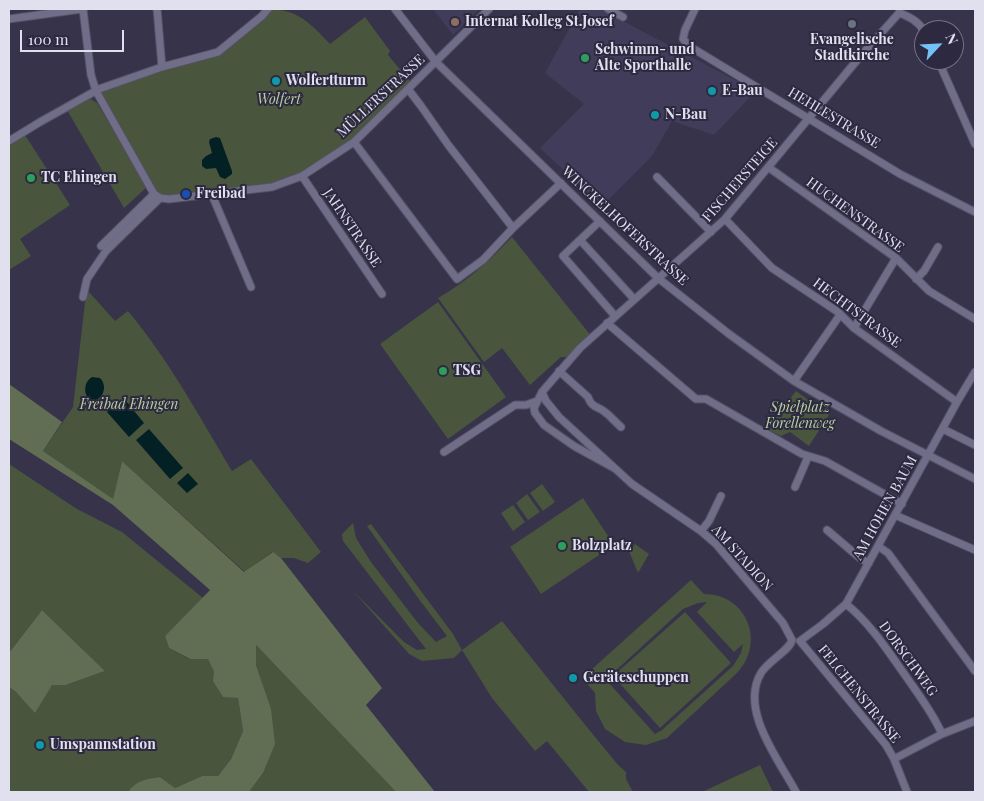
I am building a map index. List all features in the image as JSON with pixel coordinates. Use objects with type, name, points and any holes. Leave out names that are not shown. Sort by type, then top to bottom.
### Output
[{"type":"street","points":[[9,19],[83,9],[91,75],[96,91],[157,196],[104,248],[87,279],[83,297]]},
{"type":"street","points":[[156,9],[162,67]]},
{"type":"street","points":[[9,141],[96,91],[162,67],[218,52],[268,9]]},
{"type":"street","name":"WINCKELHOFERSTRASSE","points":[[395,9],[436,62],[658,278],[729,334],[794,381],[868,424],[975,479]]},
{"type":"street","name":"MÜLLERSTRASSE","points":[[157,196],[168,200],[272,187],[302,176],[354,142],[489,9]]},
{"type":"street","points":[[608,9],[623,17]]},
{"type":"street","name":"HEHLESTRASSE","points":[[696,9],[684,30],[683,39],[689,46],[900,174],[975,212]]},
{"type":"street","points":[[899,11],[914,20]]},
{"type":"street","name":"FISCHERSTEIGE","points":[[537,401],[559,371],[580,348],[724,219],[899,11]]},
{"type":"street","points":[[943,70],[973,134],[975,144]]},
{"type":"street","points":[[408,89],[449,146],[513,228]]},
{"type":"street","points":[[354,142],[457,279],[483,260],[513,228],[561,183]]},
{"type":"street","name":"HUCHENSTRASSE","points":[[768,167],[896,258],[929,291],[975,318]]},
{"type":"street","name":"JAHNSTRASSE","points":[[302,176],[382,294]]},
{"type":"street","points":[[657,177],[711,232]]},
{"type":"street","points":[[212,194],[251,287]]},
{"type":"street","name":"HECHTSTRASSE","points":[[724,219],[772,268],[840,315],[854,328],[957,402]]},
{"type":"street","points":[[600,221],[563,256],[615,316]]},
{"type":"street","points":[[580,240],[634,299]]},
{"type":"street","points":[[916,279],[924,271],[938,247]]},
{"type":"street","points":[[854,328],[896,258]]},
{"type":"street","points":[[794,381],[840,315]]},
{"type":"street","points":[[607,323],[696,399],[706,399],[808,457],[816,457],[825,461],[902,504]]},
{"type":"street","points":[[559,371],[588,397],[590,403],[602,410],[621,427]]},
{"type":"street","name":"AM HOHEN BAUM","points":[[796,792],[762,731],[755,711],[754,703],[760,674],[770,662],[796,640],[823,624],[846,604],[975,372]]},
{"type":"street","name":"AM STADION","points":[[542,392],[546,401],[559,418],[632,484],[701,531],[731,561],[796,640]]},
{"type":"street","points":[[444,452],[515,405],[526,405],[537,401]]},
{"type":"street","name":"AM STADION","points":[[537,401],[534,408],[535,413],[544,425],[574,446],[614,468]]},
{"type":"street","points":[[943,429],[975,445]]},
{"type":"street","points":[[795,487],[808,457]]},
{"type":"street","points":[[701,531],[709,521],[721,496]]},
{"type":"street","points":[[895,516],[975,550]]},
{"type":"street","points":[[827,530],[861,559],[869,563]]},
{"type":"street","points":[[878,546],[888,552],[975,671]]},
{"type":"street","name":"DORSCHWEG","points":[[846,604],[856,612],[892,657],[924,702],[942,734]]},
{"type":"street","name":"FELCHENSTRASSE","points":[[796,640],[878,734],[894,759],[906,792]]},
{"type":"street","points":[[894,759],[942,734],[975,721]]},
{"type":"shaded area","name":"Internat Kolleg St.Josef","points":[[433,9],[479,9],[453,35]]},
{"type":"shaded area","points":[[580,9],[600,9],[756,91],[714,135],[672,121],[652,156],[602,206],[540,148],[584,104],[545,73]]},
{"type":"shaded area","points":[[220,138],[232,171],[232,174],[225,179],[220,177],[216,168],[206,169],[202,166],[202,160],[212,153],[210,139]]},
{"type":"shaded area","points":[[92,377],[100,378],[103,382],[104,390],[101,397],[89,400],[85,391],[87,382]]},
{"type":"shaded area","points":[[9,384],[62,422],[43,451],[113,499],[122,461],[244,572],[273,552],[281,558],[382,688],[366,705],[435,792],[396,792],[256,645],[256,665],[271,709],[275,744],[263,773],[249,792],[128,792],[138,783],[151,778],[160,777],[175,788],[202,776],[218,776],[231,759],[243,731],[238,698],[223,697],[213,681],[214,672],[208,659],[190,659],[169,648],[165,636],[210,590],[113,505],[9,439]]},
{"type":"shaded area","points":[[116,401],[123,403],[126,401],[144,423],[129,437],[107,412]]},
{"type":"shaded area","points":[[149,429],[183,468],[170,479],[136,440]]},
{"type":"shaded area","points":[[188,473],[198,484],[187,493],[177,483]]},
{"type":"shaded area","points":[[42,610],[105,671],[66,685],[52,685],[35,713],[9,687],[9,653]]},
{"type":"green space","name":"Wolfert","points":[[268,9],[296,15],[310,24],[330,44],[365,17],[390,51],[388,55],[413,85],[354,142],[302,176],[272,187],[169,199],[154,194],[101,93],[162,67],[218,52]]},
{"type":"green space","points":[[91,99],[97,103],[147,187],[124,208],[67,110],[85,100]]},
{"type":"green space","name":"TC Ehingen","points":[[25,135],[70,205],[20,239],[31,256],[9,270],[9,146]]},
{"type":"green space","points":[[512,237],[592,337],[571,357],[561,357],[530,385],[502,348],[484,362],[438,298],[459,285],[495,255]]},
{"type":"green space","name":"Freibad Ehingen","points":[[89,292],[115,321],[128,311],[170,369],[232,471],[251,459],[321,552],[308,563],[294,558],[281,558],[272,552],[245,572],[122,461],[113,500],[43,451],[73,407],[85,302]]},
{"type":"green space","name":"TSG","points":[[438,302],[506,397],[448,439],[380,344]]},
{"type":"green space","name":"Spielplatz Forellenweg","points":[[796,391],[829,415],[809,446],[790,432],[781,436],[767,429]]},
{"type":"green space","points":[[9,464],[77,509],[122,532],[203,598],[165,636],[169,648],[189,659],[208,658],[214,672],[238,698],[243,731],[231,759],[218,776],[202,776],[175,788],[160,777],[138,783],[128,792],[9,792],[9,687],[16,692],[52,685],[66,685],[105,671],[42,610],[9,653]]},
{"type":"green space","points":[[542,484],[555,502],[543,511],[530,493]]},
{"type":"green space","points":[[527,494],[540,512],[528,520],[516,503]]},
{"type":"green space","name":"Bolzplatz","points":[[583,498],[614,545],[541,594],[510,547]]},
{"type":"green space","points":[[513,505],[525,522],[513,531],[501,513]]},
{"type":"green space","points":[[353,523],[356,538],[371,562],[418,623],[436,642],[447,636],[367,526],[371,524],[453,634],[462,650],[454,658],[422,661],[409,654],[354,592],[404,642],[417,650],[426,649],[343,541],[342,534]]},
{"type":"green space","points":[[635,544],[649,554],[638,573],[629,551]]},
{"type":"green space","points":[[691,580],[704,594],[719,596],[731,602],[741,611],[747,621],[751,634],[746,660],[738,672],[667,738],[646,745],[625,742],[605,729],[596,711],[595,693],[582,678]],"holes":[[[707,602],[697,612],[734,652],[743,644],[741,653],[733,666],[662,730],[655,734],[607,681],[612,674],[683,609],[698,603]]]},
{"type":"green space","points":[[685,612],[731,663],[660,728],[613,676]]},
{"type":"green space","points":[[502,621],[618,765],[626,772],[626,779],[633,792],[589,792],[547,741],[535,751],[492,698],[462,650]]},
{"type":"green space","points":[[256,645],[396,792],[249,792],[263,773],[262,683],[256,665]]},
{"type":"green space","points":[[760,765],[773,792],[702,792]]},
{"type":"place","name":"Internat Kolleg St.Josef","points":[[455,22]]},
{"type":"place","name":"Evangelische Stadtkirche","points":[[852,24]]},
{"type":"place","name":"Schwimm- und Alte Sporthalle","points":[[585,58]]},
{"type":"place","name":"Wolfertturm","points":[[276,81]]},
{"type":"place","name":"E-Bau","points":[[712,91]]},
{"type":"place","name":"N-Bau","points":[[655,115]]},
{"type":"place","name":"TC Ehingen","points":[[31,178]]},
{"type":"place","name":"Freibad","points":[[186,194]]},
{"type":"place","name":"TSG","points":[[443,371]]},
{"type":"place","name":"Bolzplatz","points":[[562,546]]},
{"type":"place","name":"Geräteschuppen","points":[[573,678]]},
{"type":"place","name":"Umspannstation","points":[[40,745]]}]
